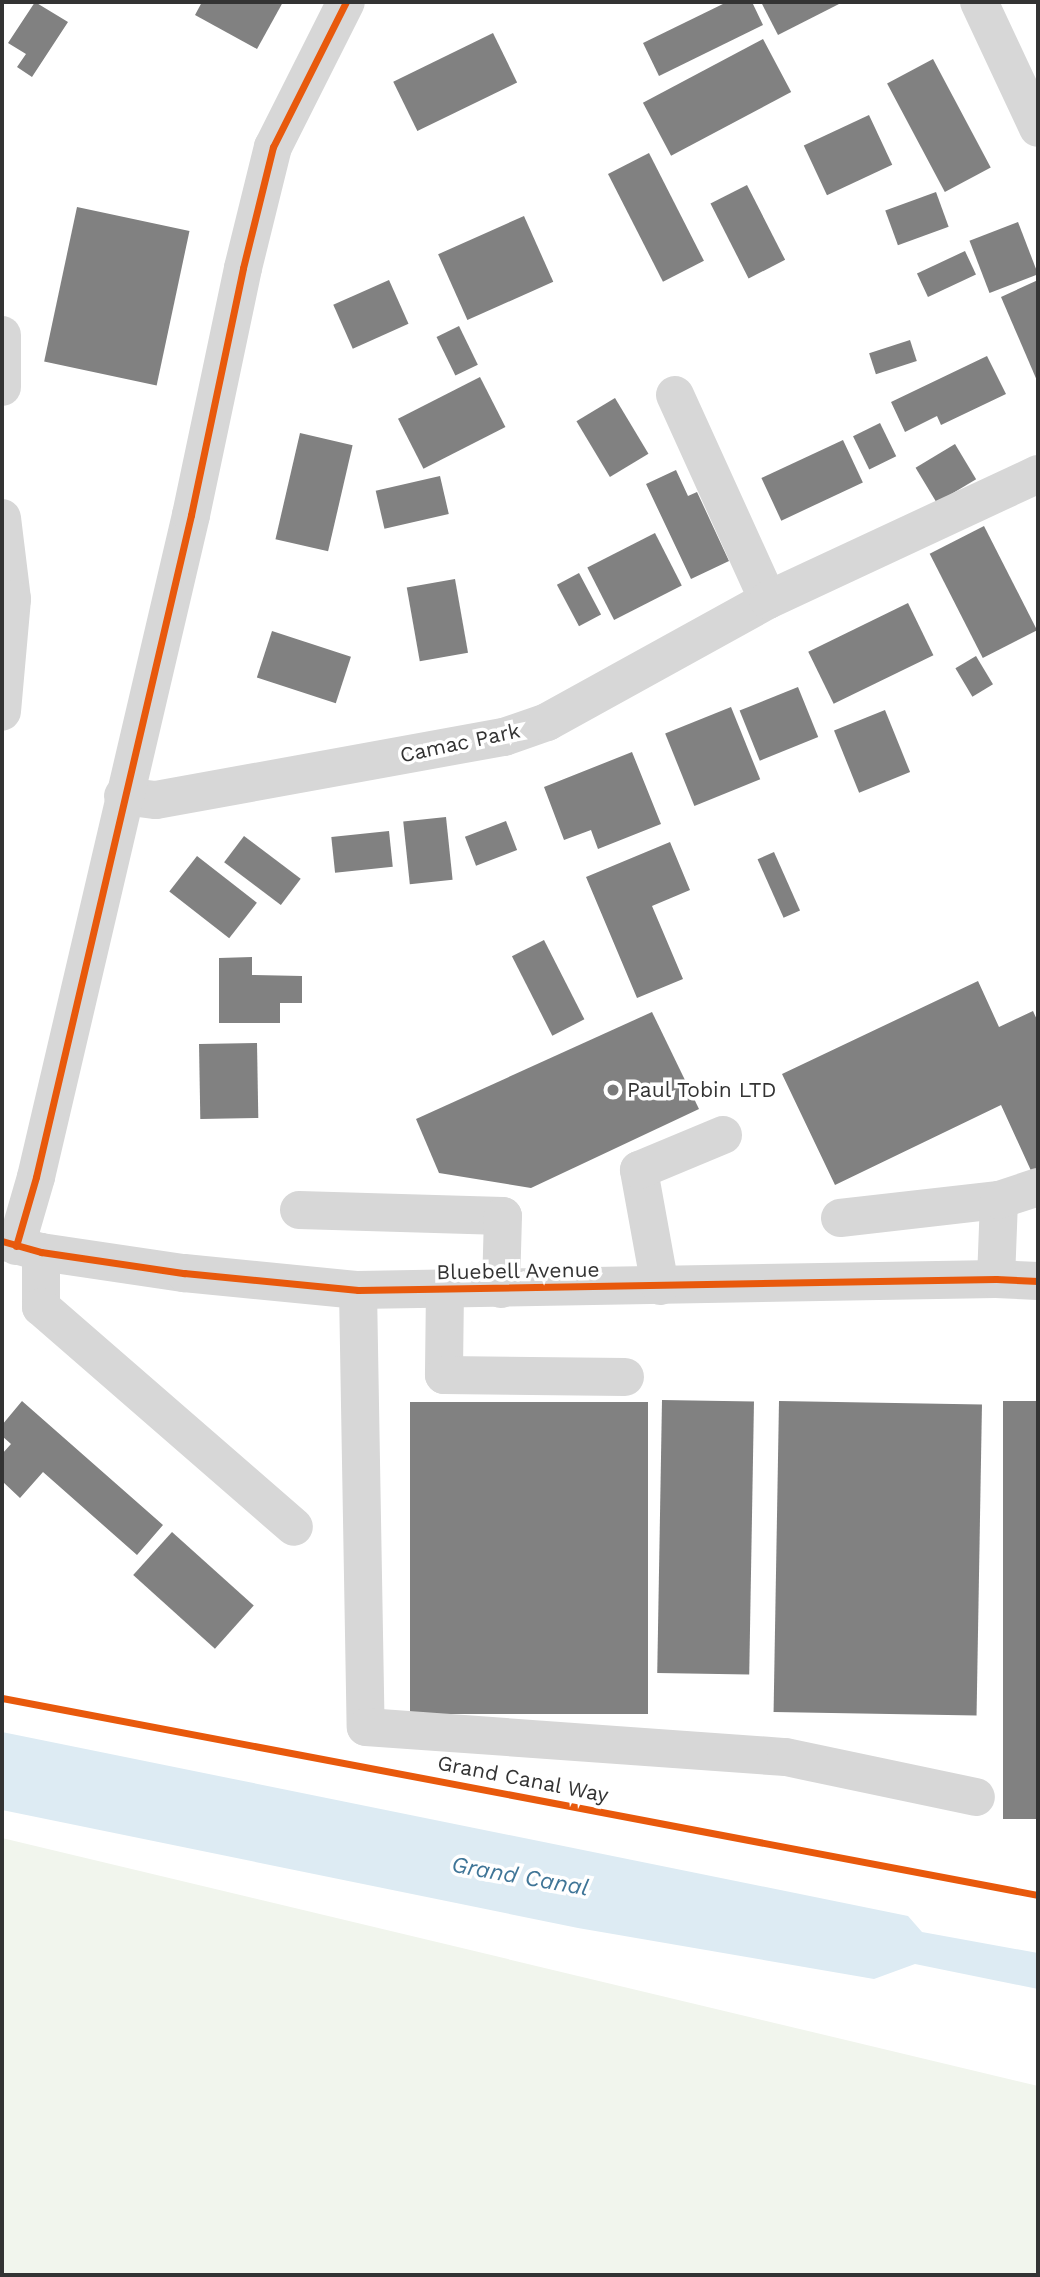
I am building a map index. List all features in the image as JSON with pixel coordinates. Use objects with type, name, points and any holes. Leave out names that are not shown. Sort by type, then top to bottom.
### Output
[{"type":"street","points":[[294,1527],[41,1307],[20,1246],[123,796],[191,515],[240,281],[273,147],[346,2]]},
{"type":"street","points":[[979,2],[1038,128]]},
{"type":"street","points":[[2,343],[2,387]]},
{"type":"street","points":[[675,395],[768,600]]},
{"type":"street","name":"Camac Park","points":[[123,796],[156,800],[504,737],[547,722],[768,600],[1038,474]]},
{"type":"street","points":[[2,518],[12,599],[2,712]]},
{"type":"street","points":[[660,1286],[639,1170],[723,1135]]},
{"type":"street","points":[[840,1218],[999,1200],[1038,1187]]},
{"type":"street","points":[[996,1279],[999,1200]]},
{"type":"street","points":[[299,1210],[503,1216],[502,1289]]},
{"type":"street","name":"Bluebell Avenue","points":[[20,1246],[184,1273],[358,1290],[996,1279],[1038,1282]]},
{"type":"street","points":[[445,1289],[444,1375],[625,1377]]},
{"type":"street","points":[[358,1290],[366,1727],[786,1757],[976,1797]]},
{"type":"shaded area","points":[[2,1838],[1038,2086],[1038,2275],[2,2275]]},
{"type":"water","name":"Grand Canal","points":[[2,1732],[908,1916],[922,1932],[1038,1953],[1038,1989],[915,1964],[874,1979],[578,1928],[2,1810]]},
{"type":"building","points":[[35,2],[68,22],[32,77],[17,67],[26,54],[8,43]]},
{"type":"building","points":[[202,2],[283,2],[257,49],[195,15]]},
{"type":"building","points":[[727,2],[752,2],[763,25],[659,76],[643,43]]},
{"type":"building","points":[[761,2],[838,2],[839,4],[778,35]]},
{"type":"building","points":[[493,33],[517,82],[417,131],[393,82]]},
{"type":"building","points":[[763,39],[791,92],[671,156],[643,103]]},
{"type":"building","points":[[933,59],[991,168],[945,192],[887,83]]},
{"type":"building","points":[[869,115],[892,165],[827,195],[804,145]]},
{"type":"building","points":[[649,153],[704,261],[663,282],[608,174]]},
{"type":"building","points":[[747,185],[785,260],[749,278],[710,204]]},
{"type":"building","points":[[936,192],[949,227],[898,245],[885,210]]},
{"type":"building","points":[[77,207],[189,231],[157,385],[44,362]]},
{"type":"building","points":[[524,216],[553,282],[467,320],[438,254]]},
{"type":"building","points":[[1018,222],[1038,274],[990,293],[969,241]]},
{"type":"building","points":[[965,251],[976,275],[928,297],[917,273]]},
{"type":"building","points":[[389,280],[409,324],[353,349],[333,305]]},
{"type":"building","points":[[1038,280],[1038,383],[1001,297]]},
{"type":"building","points":[[459,326],[478,365],[455,376],[437,337]]},
{"type":"building","points":[[910,340],[917,361],[876,374],[869,353]]},
{"type":"building","points":[[987,356],[1006,394],[941,425],[937,416],[905,432],[891,402]]},
{"type":"building","points":[[480,377],[505,427],[423,469],[398,419]]},
{"type":"building","points":[[615,398],[648,454],[610,477],[576,421]]},
{"type":"building","points":[[880,423],[896,456],[869,469],[853,436]]},
{"type":"building","points":[[300,433],[353,445],[328,551],[275,539]]},
{"type":"building","points":[[843,440],[863,483],[781,521],[761,478]]},
{"type":"building","points":[[955,444],[976,479],[937,503],[916,468]]},
{"type":"building","points":[[676,470],[688,496],[697,492],[729,561],[691,579],[646,484]]},
{"type":"building","points":[[440,476],[449,514],[384,529],[376,491]]},
{"type":"building","points":[[984,526],[1037,630],[983,658],[930,554]]},
{"type":"building","points":[[655,533],[682,586],[614,620],[587,568]]},
{"type":"building","points":[[579,573],[601,614],[579,626],[557,585]]},
{"type":"building","points":[[455,579],[468,653],[420,661],[407,588]]},
{"type":"building","points":[[908,603],[933,655],[834,704],[808,652]]},
{"type":"building","points":[[272,631],[351,657],[336,703],[257,678]]},
{"type":"building","points":[[976,656],[993,684],[972,697],[955,668]]},
{"type":"building","points":[[798,687],[818,737],[760,761],[740,711]]},
{"type":"building","points":[[731,707],[760,779],[694,806],[665,734]]},
{"type":"building","points":[[885,710],[910,772],[859,793],[834,731]]},
{"type":"building","points":[[632,752],[661,824],[598,849],[591,830],[564,840],[544,787]]},
{"type":"building","points":[[446,817],[453,880],[410,884],[403,821]]},
{"type":"building","points":[[506,821],[517,850],[476,866],[465,837]]},
{"type":"building","points":[[389,831],[393,867],[335,873],[331,837]]},
{"type":"building","points":[[244,836],[301,879],[281,905],[224,862]]},
{"type":"building","points":[[670,842],[690,890],[652,906],[683,979],[637,998],[586,877]]},
{"type":"building","points":[[774,852],[800,910],[784,918],[758,859]]},
{"type":"building","points":[[197,856],[257,903],[229,938],[169,891]]},
{"type":"building","points":[[544,940],[584,1019],[552,1036],[512,956]]},
{"type":"building","points":[[252,957],[252,975],[302,976],[302,1003],[280,1003],[280,1023],[219,1023],[219,958]]},
{"type":"building","points":[[978,981],[999,1027],[1033,1011],[1038,1022],[1038,1173],[1033,1175],[1001,1105],[835,1185],[782,1074]]},
{"type":"building","points":[[652,1012],[699,1109],[531,1188],[439,1173],[416,1119]]},
{"type":"building","points":[[257,1043],[258,1118],[200,1119],[199,1044]]},
{"type":"building","points":[[662,1400],[754,1402],[749,1675],[657,1673]]},
{"type":"building","points":[[22,1401],[163,1525],[137,1555],[43,1472],[20,1498],[2,1481],[2,1454],[11,1444],[2,1436],[2,1425]]},
{"type":"building","points":[[779,1401],[982,1405],[977,1715],[774,1712]]},
{"type":"building","points":[[1003,1401],[1038,1401],[1038,1819],[1003,1819]]},
{"type":"building","points":[[410,1402],[648,1402],[648,1714],[410,1714]]},
{"type":"building","points":[[172,1532],[254,1606],[215,1649],[133,1575]]},
{"type":"cycle path","points":[[16,1246],[36,1177],[191,515],[243,268],[273,147],[346,2]]},
{"type":"cycle path","points":[[2,1241],[41,1252],[184,1273],[358,1290],[996,1279],[1038,1281]]},
{"type":"cycle path","name":"Grand Canal Way","points":[[2,1698],[1038,1895]]},
{"type":"place","name":"Paul Tobin LTD","points":[[613,1090]]}]
